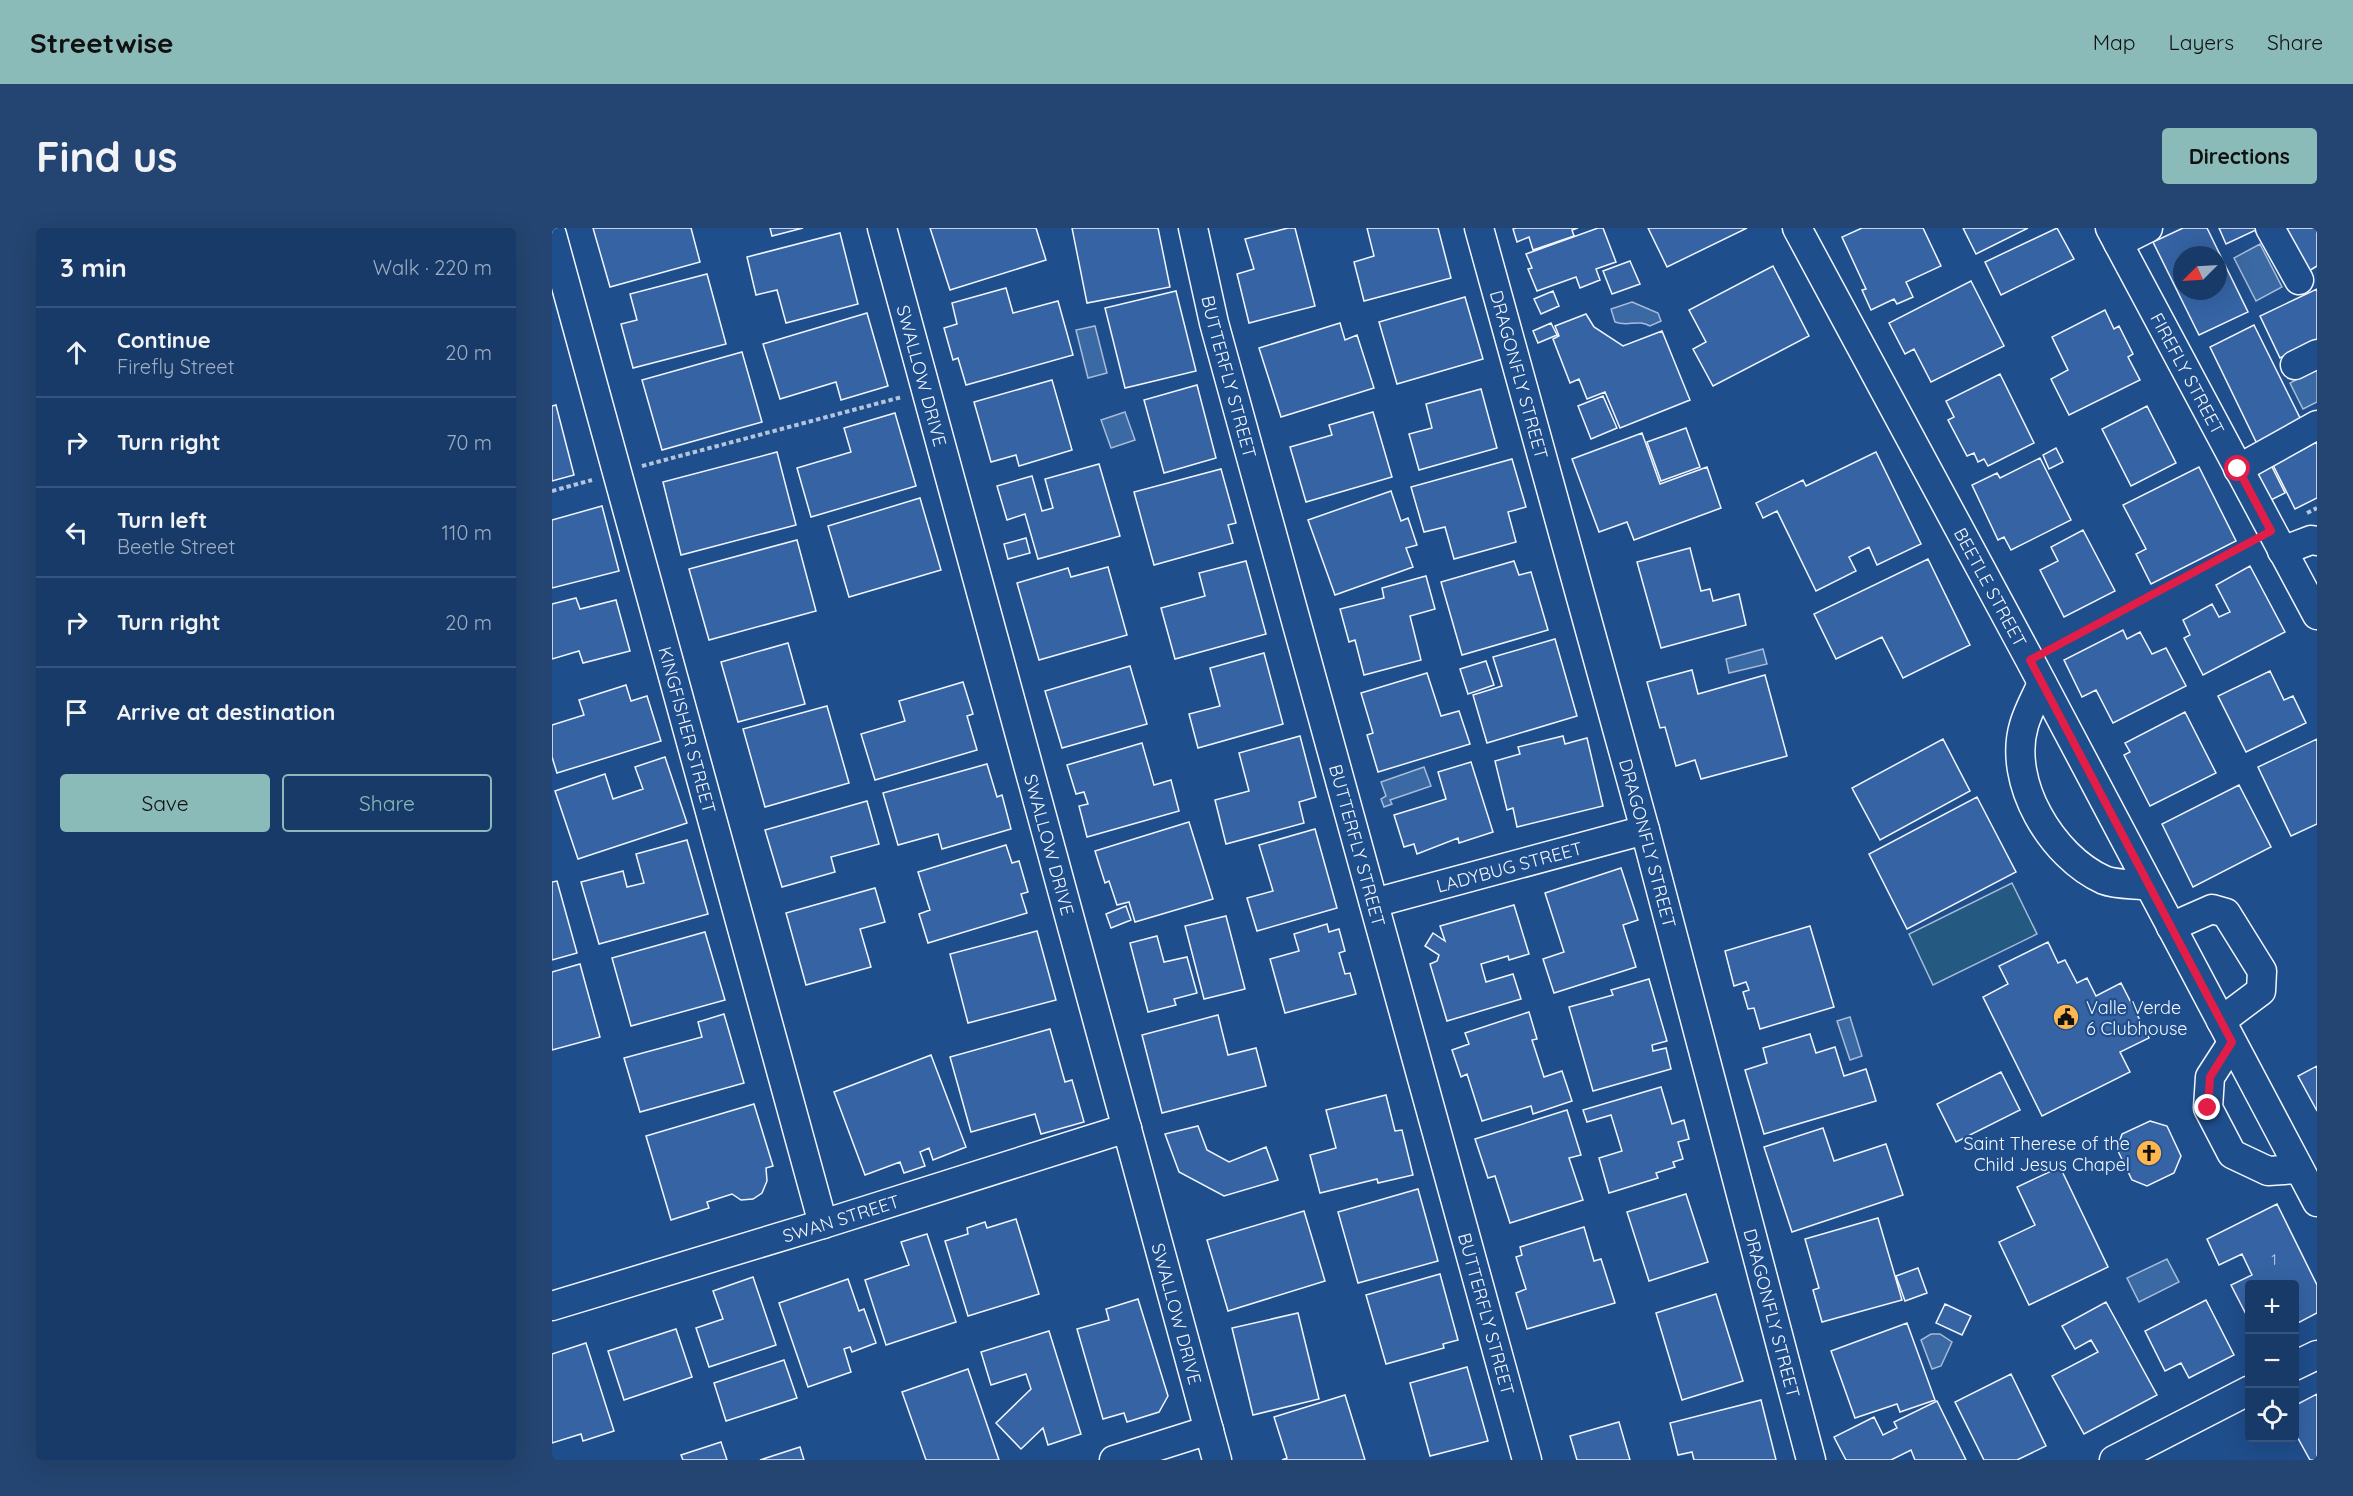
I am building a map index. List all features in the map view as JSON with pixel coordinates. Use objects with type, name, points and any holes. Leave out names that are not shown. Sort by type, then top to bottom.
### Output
[{"type":"street","name":"SWALLOW DRIVE","points":[[882,228],[1216,1460]]},
{"type":"street","name":"BUTTERFLY STREET","points":[[1193,228],[1214,323],[1527,1460]]},
{"type":"street","name":"DRAGONFLY STREET","points":[[1479,228],[1645,830],[1810,1460]]},
{"type":"street","name":"BEETLE STREET","points":[[1797,228],[2036,671],[2317,1202]]},
{"type":"street","points":[[2114,236],[2148,228]]},
{"type":"street","points":[[2270,228],[2299,280]]},
{"type":"street","name":"KINGFISHER STREET","points":[[552,235],[823,1224]]},
{"type":"street","name":"FIREFLY STREET","points":[[2114,236],[2317,615]]},
{"type":"street","points":[[2238,469],[2317,425]]},
{"type":"street","points":[[2276,541],[2317,541]]},
{"type":"street","points":[[2036,671],[2023,726],[2020,760],[2035,814],[2072,861],[2106,881],[2150,886]]},
{"type":"street","name":"LADYBUG STREET","points":[[1374,903],[1645,830]]},
{"type":"street","points":[[2171,927],[2212,909],[2226,913],[2262,971],[2261,990],[2226,1032],[2210,1077],[2208,1108],[2232,1154],[2268,1172],[2299,1169]]},
{"type":"street","name":"SWAN STREET","points":[[552,1306],[823,1224],[1126,1128]]},
{"type":"street","points":[[2299,1364],[2317,1355]]},
{"type":"street","points":[[2114,1460],[2245,1393]]},
{"type":"street","points":[[1114,1460],[1209,1430]]},
{"type":"path","points":[[552,490],[926,391]]},
{"type":"path","points":[[2036,671],[2276,541],[2317,508]]},
{"type":"shaded area","points":[[2260,244],[2282,287],[2256,301],[2234,258]]},
{"type":"shaded area","points":[[1632,302],[1658,313],[1661,321],[1650,326],[1641,323],[1615,322],[1611,309]]},
{"type":"shaded area","points":[[1095,326],[1107,373],[1088,378],[1076,330]]},
{"type":"shaded area","points":[[2317,369],[2317,402],[2303,409],[2290,383]]},
{"type":"shaded area","points":[[1125,412],[1135,440],[1111,448],[1101,420]]},
{"type":"shaded area","points":[[1763,649],[1767,664],[1729,673],[1726,659]]},
{"type":"shaded area","points":[[1424,767],[1431,786],[1390,800],[1392,804],[1384,807],[1381,799],[1386,796],[1381,782]]},
{"type":"shaded area","points":[[2012,883],[2037,934],[1933,985],[1909,934]]},
{"type":"shaded area","points":[[1850,1017],[1862,1056],[1850,1060],[1837,1021]]},
{"type":"shaded area","points":[[2167,1259],[2179,1282],[2139,1302],[2127,1278]]},
{"type":"shaded area","points":[[1931,1334],[1940,1334],[1952,1342],[1941,1366],[1932,1369],[1921,1340]]},
{"type":"building","points":[[593,228],[691,228],[700,262],[610,287]]},
{"type":"building","points":[[770,228],[803,228],[772,236]]},
{"type":"building","points":[[930,228],[1036,228],[1046,260],[950,290]]},
{"type":"building","points":[[1072,228],[1158,228],[1170,287],[1087,303]]},
{"type":"building","points":[[1295,228],[1315,306],[1249,323],[1237,274],[1254,269],[1245,239]]},
{"type":"building","points":[[1367,228],[1438,228],[1451,278],[1364,301],[1354,262],[1374,256]]},
{"type":"building","points":[[1578,228],[1572,230],[1574,236],[1533,250],[1529,237],[1517,242],[1513,229]]},
{"type":"building","points":[[1603,228],[1616,262],[1596,269],[1600,280],[1580,288],[1576,277],[1537,291],[1528,269],[1532,268],[1526,254]]},
{"type":"building","points":[[1648,228],[1747,228],[1667,267]]},
{"type":"building","points":[[1862,228],[1923,228],[1941,266],[1906,282],[1913,297],[1897,304],[1894,299],[1871,310],[1862,290],[1866,289],[1842,237]]},
{"type":"building","points":[[1963,228],[2028,228],[1976,254]]},
{"type":"building","points":[[2057,228],[2074,259],[2001,295],[1985,262]]},
{"type":"building","points":[[2183,228],[2207,228],[2216,246],[2173,246],[2173,282],[2153,242]]},
{"type":"building","points":[[2219,228],[2255,228],[2256,230],[2226,244]]},
{"type":"building","points":[[2286,228],[2317,228],[2317,266],[2309,271]]},
{"type":"building","points":[[840,233],[858,304],[786,323],[777,290],[756,295],[747,257]]},
{"type":"building","points":[[1630,261],[1640,284],[1612,294],[1603,271]]},
{"type":"building","points":[[1773,266],[1809,336],[1713,386],[1693,349],[1706,342],[1689,310]]},
{"type":"building","points":[[2227,269],[2248,312],[2199,335],[2182,300],[2227,300]]},
{"type":"building","points":[[707,274],[726,344],[633,368],[621,324],[637,320],[630,294]]},
{"type":"building","points":[[1971,281],[2004,346],[1931,382],[1914,349],[1905,354],[1889,323]]},
{"type":"building","points":[[1006,288],[1013,313],[1058,301],[1073,355],[966,385],[958,358],[953,360],[944,328],[957,324],[952,303]]},
{"type":"building","points":[[2317,289],[2317,340],[2280,358],[2260,316]]},
{"type":"building","points":[[1176,291],[1196,371],[1125,388],[1105,308]]},
{"type":"building","points":[[1553,291],[1559,306],[1541,314],[1534,299]]},
{"type":"building","points":[[1465,297],[1483,359],[1397,384],[1379,322]]},
{"type":"building","points":[[2105,310],[2114,329],[2119,326],[2133,354],[2128,357],[2140,380],[2069,415],[2051,379],[2068,370],[2052,337]]},
{"type":"building","points":[[867,313],[888,386],[841,400],[836,382],[780,399],[763,344]]},
{"type":"building","points":[[1586,314],[1594,327],[1623,346],[1662,331],[1690,400],[1620,428],[1605,392],[1587,399],[1579,379],[1570,383],[1553,339],[1559,336],[1555,326]]},
{"type":"building","points":[[1340,323],[1345,340],[1357,335],[1374,388],[1281,417],[1259,348]]},
{"type":"building","points":[[1551,323],[1557,335],[1538,343],[1533,331]]},
{"type":"building","points":[[2254,325],[2305,428],[2260,450],[2210,347]]},
{"type":"building","points":[[742,352],[762,422],[662,450],[642,380]]},
{"type":"building","points":[[2000,374],[2034,443],[1988,466],[1984,459],[1978,462],[1974,453],[1967,456],[1948,420],[1954,417],[1946,401]]},
{"type":"building","points":[[1052,380],[1072,450],[1019,466],[1016,455],[991,462],[974,402]]},
{"type":"building","points":[[1197,385],[1216,458],[1164,473],[1144,400]]},
{"type":"building","points":[[1481,389],[1497,448],[1419,470],[1409,434],[1432,428],[1426,404]]},
{"type":"building","points":[[1603,396],[1617,428],[1591,439],[1578,406]]},
{"type":"building","points":[[556,405],[574,475],[552,481],[552,406]]},
{"type":"building","points":[[2147,406],[2176,463],[2131,486],[2102,429]]},
{"type":"building","points":[[1373,412],[1392,477],[1306,502],[1290,447],[1332,435],[1329,425]]},
{"type":"building","points":[[895,413],[916,486],[811,517],[797,468],[851,452],[844,428]]},
{"type":"building","points":[[1686,428],[1700,467],[1661,481],[1647,442]]},
{"type":"building","points":[[1642,433],[1660,484],[1707,467],[1721,508],[1634,540],[1627,522],[1599,532],[1572,459]]},
{"type":"building","points":[[2317,442],[2317,498],[2295,509],[2273,465]]},
{"type":"building","points":[[2056,448],[2063,462],[2049,469],[2043,455]]},
{"type":"building","points":[[777,452],[796,525],[681,555],[663,482]]},
{"type":"building","points":[[1876,452],[1921,544],[1877,565],[1869,547],[1849,557],[1856,571],[1816,591],[1777,511],[1763,518],[1756,503],[1803,480],[1806,486]]},
{"type":"building","points":[[2040,458],[2071,520],[2011,550],[2004,537],[1998,540],[1972,485],[1997,473],[2000,478]]},
{"type":"building","points":[[1512,459],[1526,507],[1508,512],[1516,542],[1454,559],[1445,527],[1424,532],[1411,487]]},
{"type":"building","points":[[1099,464],[1120,536],[1038,559],[1025,514],[1007,520],[997,486],[1032,476],[1042,511],[1053,508],[1045,479]]},
{"type":"building","points":[[2271,465],[2285,493],[2261,505],[2247,477]]},
{"type":"building","points":[[2199,467],[2236,541],[2151,584],[2136,554],[2146,549],[2123,505]]},
{"type":"building","points":[[1221,469],[1236,523],[1228,525],[1233,543],[1154,565],[1134,492]]},
{"type":"building","points":[[1391,491],[1401,521],[1408,518],[1417,545],[1406,548],[1413,567],[1335,595],[1308,520]]},
{"type":"building","points":[[920,498],[941,570],[849,597],[828,526]]},
{"type":"building","points":[[602,506],[619,571],[552,588],[552,520]]},
{"type":"building","points":[[2083,530],[2115,591],[2064,617],[2040,570],[2058,561],[2051,547]]},
{"type":"building","points":[[1026,538],[1030,553],[1008,559],[1004,544]]},
{"type":"building","points":[[797,540],[816,611],[709,640],[689,569]]},
{"type":"building","points":[[1690,548],[1701,591],[1710,589],[1713,601],[1739,594],[1746,625],[1661,648],[1637,562]]},
{"type":"building","points":[[1928,559],[1970,645],[1903,678],[1882,637],[1836,659],[1814,614]]},
{"type":"building","points":[[1246,561],[1266,634],[1175,659],[1161,608],[1205,596],[1199,573]]},
{"type":"building","points":[[1514,561],[1519,575],[1531,572],[1548,630],[1462,655],[1441,582]]},
{"type":"building","points":[[2250,566],[2285,632],[2203,675],[2184,638],[2190,635],[2183,620],[2212,604],[2219,617],[2230,612],[2216,585]]},
{"type":"building","points":[[1108,567],[1127,635],[1039,660],[1017,583],[1068,568],[1071,577]]},
{"type":"building","points":[[1426,576],[1435,609],[1410,616],[1421,660],[1364,675],[1355,640],[1349,642],[1340,609],[1384,598],[1382,588]]},
{"type":"building","points":[[576,598],[580,609],[616,600],[630,651],[583,663],[579,651],[552,659],[552,604]]},
{"type":"building","points":[[2123,630],[2127,639],[2140,632],[2152,654],[2166,648],[2186,686],[2113,723],[2096,690],[2082,697],[2064,660]]},
{"type":"building","points":[[1555,639],[1577,716],[1487,743],[1473,695],[1502,686],[1493,657]]},
{"type":"building","points":[[788,643],[805,704],[738,722],[721,662]]},
{"type":"building","points":[[1264,653],[1283,724],[1198,748],[1189,714],[1220,706],[1210,668]]},
{"type":"building","points":[[1486,661],[1494,685],[1468,694],[1460,669]]},
{"type":"building","points":[[1130,666],[1147,724],[1062,748],[1045,691]]},
{"type":"building","points":[[1692,670],[1698,694],[1765,675],[1787,756],[1701,779],[1695,760],[1676,766],[1665,727],[1660,728],[1647,682]]},
{"type":"building","points":[[2270,671],[2284,700],[2293,696],[2306,723],[2246,752],[2218,696]]},
{"type":"building","points":[[1427,673],[1441,716],[1459,711],[1470,744],[1378,772],[1367,735],[1373,733],[1361,693]]},
{"type":"building","points":[[963,682],[973,714],[967,716],[977,750],[875,780],[861,734],[905,721],[899,701]]},
{"type":"building","points":[[626,685],[631,701],[647,696],[661,741],[557,773],[552,757],[552,725],[584,715],[579,700]]},
{"type":"building","points":[[827,706],[849,783],[765,807],[743,729]]},
{"type":"building","points":[[2185,712],[2216,773],[2150,806],[2124,755],[2130,752],[2125,743]]},
{"type":"building","points":[[1300,736],[1316,797],[1299,802],[1304,823],[1226,844],[1215,800],[1249,791],[1239,753]]},
{"type":"building","points":[[1563,736],[1565,744],[1587,738],[1603,806],[1517,827],[1513,808],[1507,810],[1495,761],[1520,754],[1518,747]]},
{"type":"building","points":[[1943,739],[1970,791],[1880,840],[1852,788]]},
{"type":"building","points":[[2317,739],[2317,824],[2291,836],[2258,767]]},
{"type":"building","points":[[1142,743],[1154,785],[1171,780],[1179,811],[1087,837],[1079,806],[1088,804],[1084,792],[1076,794],[1067,765]]},
{"type":"building","points":[[665,757],[687,823],[578,859],[555,791],[605,774],[613,799],[643,789],[635,767]]},
{"type":"building","points":[[1471,762],[1493,832],[1459,843],[1458,838],[1417,854],[1414,844],[1404,847],[1394,815],[1446,799],[1438,772]]},
{"type":"building","points":[[987,764],[997,797],[1002,795],[1011,829],[942,849],[938,834],[898,845],[883,793]]},
{"type":"building","points":[[2239,785],[2271,847],[2193,887],[2162,824]]},
{"type":"building","points":[[1977,797],[2016,872],[1907,929],[1869,854]]},
{"type":"building","points":[[867,801],[879,844],[831,857],[835,872],[782,887],[765,830]]},
{"type":"building","points":[[1189,822],[1213,899],[1135,922],[1129,902],[1117,905],[1109,881],[1105,883],[1095,851]]},
{"type":"building","points":[[1315,829],[1337,908],[1257,931],[1247,898],[1273,891],[1259,845]]},
{"type":"building","points":[[687,840],[708,914],[599,944],[581,882],[623,871],[627,887],[644,883],[636,854]]},
{"type":"building","points":[[1006,845],[1012,863],[1019,861],[1028,892],[1021,894],[1027,913],[928,943],[919,914],[930,910],[918,872]]},
{"type":"building","points":[[1621,868],[1638,920],[1623,925],[1636,967],[1554,993],[1543,959],[1564,952],[1545,893]]},
{"type":"building","points":[[557,881],[577,953],[552,960],[552,882]]},
{"type":"building","points":[[875,888],[885,922],[860,929],[871,967],[806,985],[786,913]]},
{"type":"building","points":[[1514,905],[1529,954],[1509,960],[1508,956],[1481,964],[1486,982],[1513,974],[1521,999],[1447,1021],[1430,964],[1437,961],[1439,955],[1425,946],[1433,933],[1445,941],[1440,926]]},
{"type":"building","points":[[1126,906],[1131,920],[1111,928],[1106,914]]},
{"type":"building","points":[[1226,916],[1245,989],[1204,999],[1185,926]]},
{"type":"building","points":[[1327,924],[1329,932],[1339,929],[1345,951],[1339,953],[1345,974],[1350,973],[1356,994],[1285,1013],[1270,959],[1299,951],[1294,934]]},
{"type":"building","points":[[1810,926],[1834,1007],[1760,1029],[1754,1008],[1748,1009],[1743,992],[1749,990],[1746,982],[1734,986],[1725,951]]},
{"type":"building","points":[[1037,931],[1056,1000],[968,1023],[950,954]]},
{"type":"building","points":[[705,932],[725,1000],[631,1026],[612,958]]},
{"type":"building","points":[[1157,936],[1164,962],[1187,957],[1197,993],[1174,999],[1176,1005],[1148,1012],[1130,943]]},
{"type":"building","name":"Valle Verde 6 Clubhouse","points":[[2048,942],[2058,963],[2065,960],[2077,983],[2087,978],[2096,996],[2121,983],[2149,1038],[2120,1052],[2130,1072],[2042,1116],[1983,997],[2008,984],[1999,966]]},
{"type":"building","points":[[580,964],[600,1037],[552,1050],[552,972]]},
{"type":"building","points":[[1649,979],[1667,1041],[1652,1045],[1653,1051],[1666,1048],[1671,1069],[1593,1091],[1569,1007],[1613,995],[1611,990]]},
{"type":"building","points":[[1529,1012],[1537,1039],[1532,1040],[1544,1077],[1562,1071],[1572,1101],[1533,1114],[1531,1106],[1482,1121],[1467,1074],[1461,1077],[1452,1050],[1469,1044],[1465,1033]]},
{"type":"building","points":[[724,1014],[744,1083],[640,1112],[624,1058],[702,1037],[698,1022]]},
{"type":"building","points":[[1218,1015],[1228,1055],[1256,1048],[1266,1086],[1162,1113],[1142,1035]]},
{"type":"building","points":[[1050,1029],[1065,1082],[1072,1080],[1084,1122],[1041,1134],[1035,1114],[971,1132],[950,1057]]},
{"type":"building","points":[[1810,1034],[1816,1053],[1835,1047],[1844,1076],[1866,1069],[1876,1101],[1764,1134],[1745,1070],[1767,1063],[1763,1048]]},
{"type":"building","points":[[931,1055],[966,1147],[933,1160],[929,1148],[920,1152],[925,1166],[904,1173],[900,1162],[865,1175],[834,1092]]},
{"type":"building","points":[[2317,1066],[2317,1111],[2298,1076]]},
{"type":"building","points":[[2001,1072],[2020,1110],[1956,1142],[1937,1104]]},
{"type":"building","points":[[1661,1087],[1672,1124],[1684,1120],[1689,1139],[1678,1142],[1683,1159],[1673,1162],[1675,1167],[1656,1173],[1658,1178],[1609,1193],[1599,1158],[1622,1151],[1611,1115],[1587,1122],[1583,1110]]},
{"type":"building","points":[[1386,1095],[1395,1131],[1402,1130],[1413,1175],[1378,1183],[1377,1179],[1320,1193],[1310,1155],[1336,1148],[1326,1110]]},
{"type":"building","points":[[754,1104],[773,1166],[766,1168],[767,1181],[762,1193],[753,1199],[741,1200],[732,1194],[707,1202],[709,1208],[671,1220],[646,1136]]},
{"type":"building","points":[[1567,1110],[1581,1155],[1569,1158],[1583,1200],[1510,1223],[1495,1176],[1488,1178],[1475,1139]]},
{"type":"building","name":"Saint Therese of the Child Jesus Chapel","points":[[2150,1121],[2167,1126],[2181,1156],[2174,1173],[2147,1186],[2132,1180],[2117,1149],[2122,1134]]},
{"type":"building","points":[[1198,1126],[1207,1150],[1229,1162],[1266,1147],[1278,1180],[1224,1196],[1179,1172],[1165,1134]]},
{"type":"building","points":[[1823,1128],[1834,1161],[1886,1144],[1903,1195],[1792,1232],[1764,1147]]},
{"type":"building","points":[[2060,1167],[2108,1267],[2029,1305],[1999,1242],[2035,1225],[2017,1187]]},
{"type":"building","points":[[1418,1189],[1438,1261],[1358,1283],[1338,1212]]},
{"type":"building","points":[[1686,1194],[1708,1262],[1649,1281],[1627,1212]]},
{"type":"building","points":[[2277,1204],[2317,1285],[2317,1313],[2299,1322],[2299,1280],[2245,1280],[2245,1312],[2231,1285],[2252,1275],[2242,1254],[2219,1265],[2207,1239]]},
{"type":"building","points":[[1304,1211],[1325,1281],[1228,1311],[1207,1240]]},
{"type":"building","points":[[1878,1218],[1902,1300],[1822,1322],[1813,1290],[1819,1288],[1805,1239]]},
{"type":"building","points":[[1016,1219],[1039,1294],[968,1316],[945,1241],[968,1234],[967,1228],[985,1222],[987,1228]]},
{"type":"building","points":[[1584,1227],[1594,1261],[1601,1259],[1615,1303],[1527,1329],[1516,1293],[1526,1289],[1516,1257],[1522,1255],[1520,1247]]},
{"type":"building","points":[[927,1234],[956,1322],[886,1345],[865,1280],[909,1265],[901,1242]]},
{"type":"building","points":[[1918,1268],[1927,1293],[1905,1301],[1896,1276]]},
{"type":"building","points":[[1440,1274],[1458,1340],[1443,1344],[1444,1348],[1386,1364],[1366,1295]]},
{"type":"building","points":[[753,1277],[776,1345],[709,1367],[696,1328],[723,1319],[713,1291]]},
{"type":"building","points":[[848,1279],[859,1311],[864,1309],[876,1343],[852,1352],[850,1347],[844,1349],[851,1372],[808,1387],[779,1303]]},
{"type":"building","points":[[1716,1294],[1743,1381],[1682,1400],[1656,1313]]},
{"type":"building","points":[[1138,1299],[1168,1396],[1159,1412],[1127,1422],[1124,1413],[1103,1419],[1077,1329],[1109,1320],[1106,1309]]},
{"type":"building","points":[[2206,1300],[2234,1355],[2189,1378],[2181,1363],[2165,1371],[2145,1331]]},
{"type":"building","points":[[2106,1302],[2157,1395],[2084,1434],[2052,1376],[2098,1352],[2091,1340],[2075,1349],[2062,1326]]},
{"type":"building","points":[[1945,1304],[1971,1316],[1962,1335],[1936,1323]]},
{"type":"building","points":[[1298,1313],[1319,1399],[1253,1415],[1232,1328]]},
{"type":"building","points":[[1907,1323],[1935,1400],[1900,1412],[1897,1404],[1855,1418],[1831,1351]]},
{"type":"building","points":[[676,1329],[692,1377],[624,1400],[608,1351]]},
{"type":"building","points":[[1049,1331],[1081,1434],[1048,1445],[1043,1428],[1021,1449],[996,1423],[1031,1389],[1026,1374],[991,1385],[981,1352]]},
{"type":"building","points":[[586,1343],[614,1431],[583,1441],[581,1434],[552,1443],[552,1354]]},
{"type":"building","points":[[784,1360],[797,1398],[726,1421],[714,1383]]},
{"type":"building","points":[[1467,1367],[1488,1441],[1430,1456],[1410,1383]]},
{"type":"building","points":[[968,1369],[999,1460],[926,1460],[902,1392]]},
{"type":"building","points":[[2011,1374],[2046,1446],[2017,1460],[1984,1460],[1955,1402]]},
{"type":"building","points":[[2317,1394],[2317,1460],[2310,1460],[2299,1440],[2299,1403]]},
{"type":"building","points":[[1345,1395],[1365,1460],[1282,1460],[1287,1458],[1274,1417]]},
{"type":"building","points":[[1761,1400],[1776,1460],[1694,1460],[1692,1452],[1678,1455],[1670,1423]]},
{"type":"building","points":[[1937,1401],[1966,1460],[1915,1460],[1911,1450],[1891,1460],[1846,1460],[1834,1437],[1874,1417],[1883,1435],[1897,1428],[1894,1422]]},
{"type":"building","points":[[1619,1422],[1630,1460],[1577,1460],[1570,1436]]},
{"type":"building","points":[[721,1442],[727,1460],[683,1460],[681,1455]]},
{"type":"building","points":[[800,1447],[804,1460],[760,1460]]},
{"type":"place","name":"Valle Verde 6 Clubhouse","points":[[2066,1017]]},
{"type":"place","name":"Saint Therese of the Child Jesus Chapel","points":[[2149,1153]]},
{"type":"route","points":[[2208,1108],[2210,1077],[2232,1042],[2030,660],[2271,531],[2238,469]]}]
